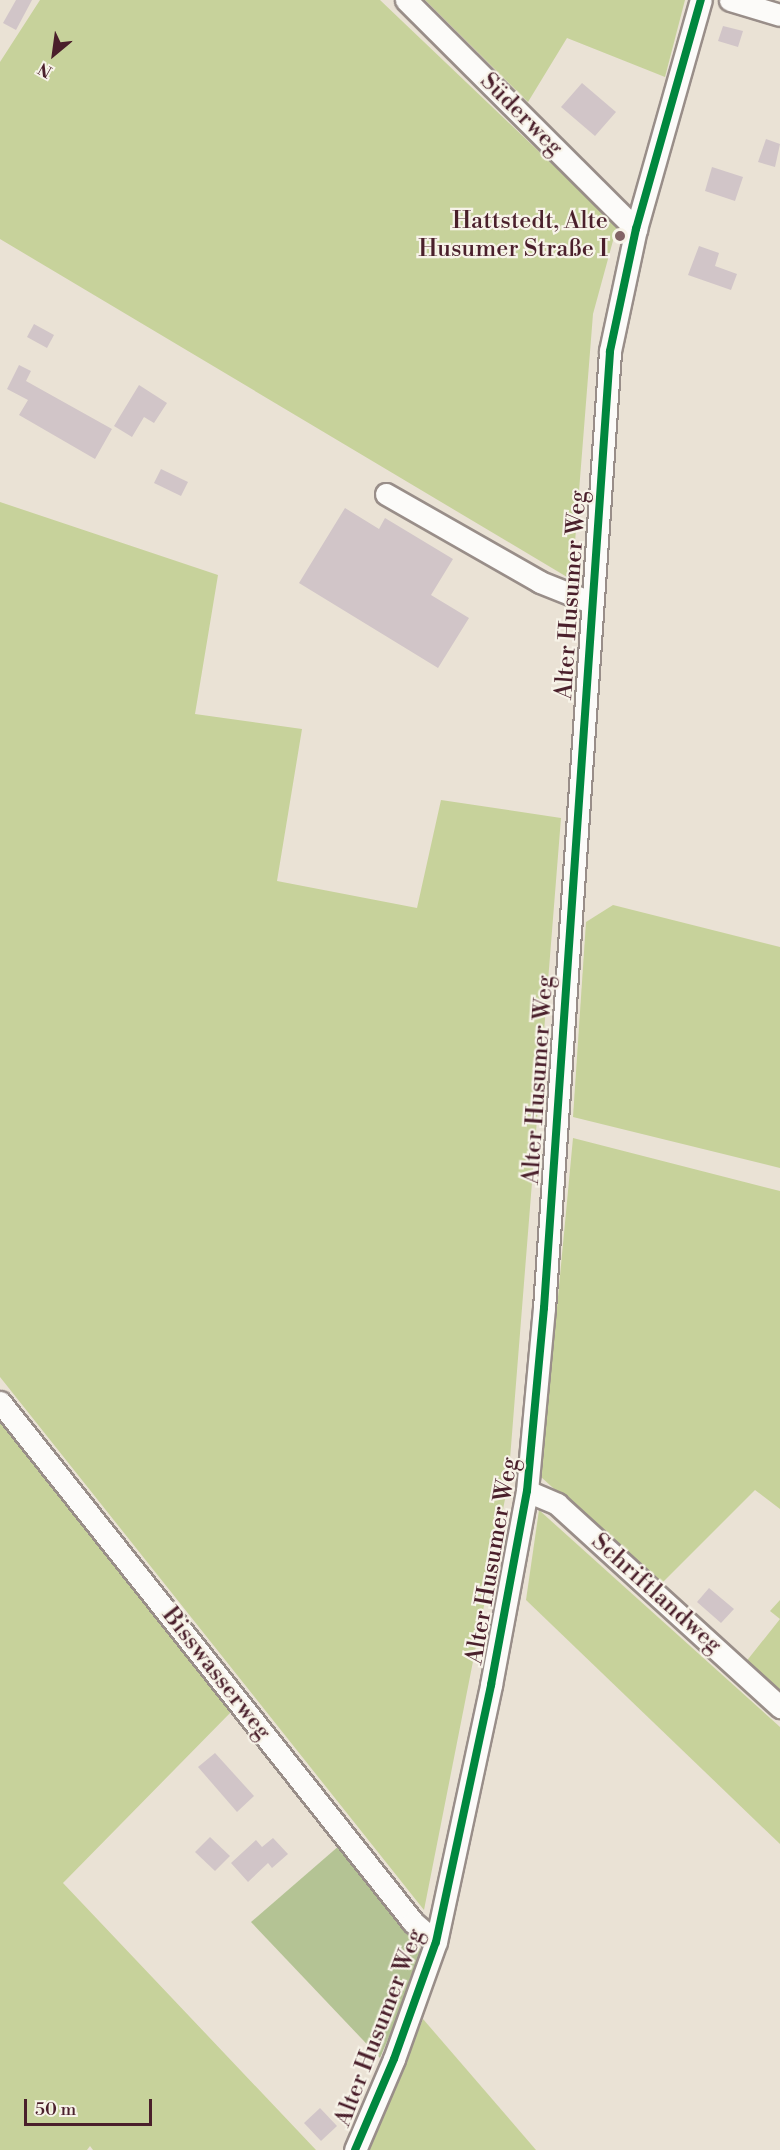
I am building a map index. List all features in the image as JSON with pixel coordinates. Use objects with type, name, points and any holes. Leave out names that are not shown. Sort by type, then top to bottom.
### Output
[{"type":"street","name":"Süderweg","points":[[406,0],[636,229]]},
{"type":"street","name":"Alter Husumer Weg","points":[[355,2150],[394,2059],[436,1942],[491,1685],[527,1491],[544,1308],[590,602],[610,351],[636,229],[701,0]]},
{"type":"street","points":[[730,0],[780,15]]},
{"type":"street","points":[[386,494],[540,582],[590,602]]},
{"type":"street","name":"Bisswasserweg","points":[[0,1402],[413,1923],[436,1942]]},
{"type":"street","name":"Schriftlandweg","points":[[527,1491],[557,1504],[780,1707]]},
{"type":"green space","points":[[40,0],[380,0],[617,226],[593,314],[572,580],[0,239],[0,62]]},
{"type":"green space","points":[[425,0],[685,0],[665,77],[567,38],[528,102]]},
{"type":"green space","points":[[0,502],[218,575],[195,714],[302,729],[277,881],[417,908],[441,800],[561,818],[508,1484],[424,1910],[0,1377]]},
{"type":"green space","points":[[613,905],[780,947],[780,1168],[573,1117],[586,922]]},
{"type":"green space","points":[[573,1138],[780,1191],[780,1509],[755,1490],[660,1585],[541,1477]]},
{"type":"green space","points":[[0,1417],[233,1710],[63,1883],[316,2150],[93,2150],[90,2146],[87,2150],[0,2150]]},
{"type":"green space","points":[[539,1510],[780,1727],[780,1844],[526,1600]]},
{"type":"green space","points":[[780,1600],[780,1619],[770,1611]]},
{"type":"green space","points":[[780,1619],[780,1693],[745,1663]]},
{"type":"green space","points":[[340,1845],[413,1934],[422,1959],[380,2058],[251,1922]]},
{"type":"green space","points":[[423,2019],[536,2150],[368,2150]]},
{"type":"building","points":[[16,0],[32,0],[16,30],[3,23]]},
{"type":"building","points":[[723,26],[743,31],[738,47],[718,41]]},
{"type":"building","points":[[582,83],[616,112],[595,136],[561,107]]},
{"type":"building","points":[[766,139],[780,144],[775,167],[758,162]]},
{"type":"building","points":[[712,167],[743,177],[735,201],[705,191]]},
{"type":"building","points":[[699,246],[719,253],[715,266],[737,274],[731,290],[688,275]]},
{"type":"building","points":[[34,324],[54,335],[47,348],[27,337]]},
{"type":"building","points":[[19,365],[31,371],[26,381],[112,429],[95,459],[19,415],[28,400],[7,389]]},
{"type":"building","points":[[139,385],[167,403],[154,423],[144,417],[132,437],[114,426]]},
{"type":"building","points":[[161,469],[188,482],[181,496],[154,483]]},
{"type":"building","points":[[345,508],[379,529],[385,518],[453,559],[431,595],[469,618],[438,668],[299,583]]},
{"type":"building","points":[[709,1588],[734,1609],[721,1623],[697,1602]]},
{"type":"building","points":[[215,1753],[254,1796],[237,1812],[198,1767]]},
{"type":"building","points":[[210,1837],[230,1856],[215,1871],[195,1852]]},
{"type":"building","points":[[273,1838],[288,1854],[272,1868],[268,1863],[248,1882],[231,1863],[256,1840],[262,1847]]},
{"type":"building","points":[[320,2108],[337,2126],[321,2141],[304,2123]]},
{"type":"cycle path","points":[[355,2150],[394,2059],[436,1942],[491,1685],[527,1491],[544,1308],[610,351],[636,229],[701,0]]},
{"type":"place","name":"Hattstedt, Alte Husumer Straße I","points":[[620,236]]}]
